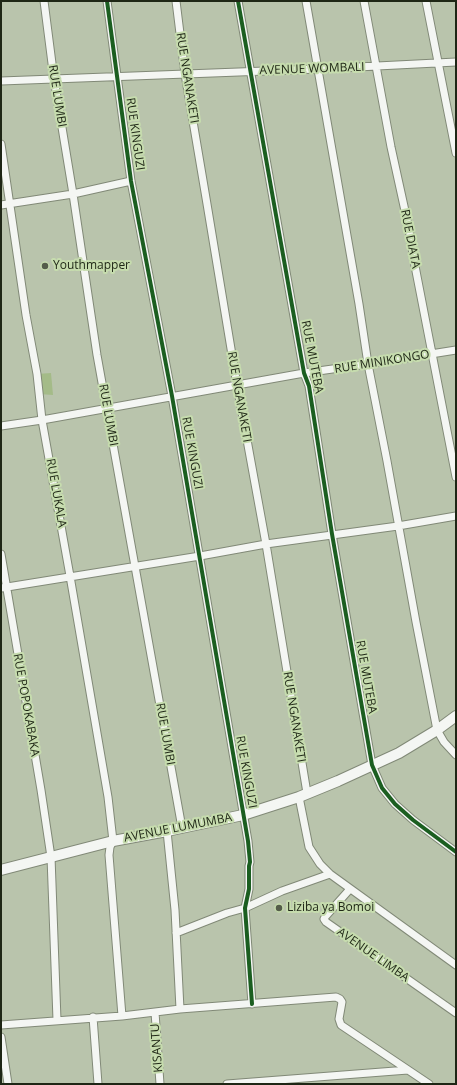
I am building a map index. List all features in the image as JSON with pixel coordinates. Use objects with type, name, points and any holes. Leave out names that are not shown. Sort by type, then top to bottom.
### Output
[{"type":"street","name":"RUE LUMBI","points":[[44,1],[54,80],[97,355],[182,828]]},
{"type":"street","name":"RUE KINGUZI","points":[[107,1],[131,181],[172,396],[243,815],[250,862],[249,888],[245,908]]},
{"type":"street","name":"RUE NGANAKETI","points":[[176,1],[185,74],[237,385],[266,544],[303,795]]},
{"type":"street","name":"RUE MUTEBA","points":[[238,1],[304,373],[308,386],[372,765],[382,788],[395,804],[413,820],[456,852]]},
{"type":"street","points":[[306,1],[359,304],[368,364],[437,730],[444,742],[456,755]]},
{"type":"street","name":"RUE DIATA","points":[[364,1],[456,477]]},
{"type":"street","points":[[426,1],[456,153]]},
{"type":"street","name":"AVENUE WOMBALI","points":[[1,82],[456,62]]},
{"type":"street","name":"RUE LUKALA","points":[[1,144],[42,420],[108,797],[113,841],[110,847],[109,855],[122,1016]]},
{"type":"street","points":[[1,206],[73,194],[131,181]]},
{"type":"street","name":"RUE MINIKONGO","points":[[1,426],[304,373],[456,350]]},
{"type":"street","points":[[4,587],[266,544],[398,526],[456,516]]},
{"type":"street","name":"RUE POPOKABAKA","points":[[1,554],[4,587],[41,790],[51,857],[57,1020]]},
{"type":"street","name":"AVENUE LUMUMBA","points":[[1,870],[113,841],[243,815],[303,795],[338,781],[399,753],[437,730],[456,716]]},
{"type":"street","points":[[303,795],[309,847],[320,864],[330,874],[350,889],[456,965]]},
{"type":"street","points":[[167,831],[175,910],[180,1009]]},
{"type":"street","points":[[176,933],[245,908],[282,891],[330,874]]},
{"type":"street","name":"AVENUE LIMBA","points":[[350,889],[325,917],[324,919],[326,922],[456,1013]]},
{"type":"street","points":[[245,908],[252,1004]]},
{"type":"street","points":[[1,1025],[336,997],[342,1002],[340,1019],[341,1025],[428,1084]]},
{"type":"street","name":"KISANTU","points":[[154,1012],[160,1084]]},
{"type":"street","points":[[93,1017],[98,1084]]},
{"type":"street","points":[[1,1037],[8,1084]]},
{"type":"street","points":[[228,1084],[408,1070]]},
{"type":"green space","points":[[51,373],[53,395],[39,394],[37,374]]},
{"type":"cycle path","points":[[107,1],[131,181],[172,396],[248,841],[250,862],[249,889],[245,908],[252,1004]]},
{"type":"cycle path","points":[[238,1],[304,373],[309,386],[332,534],[372,765],[382,788],[395,804],[413,820],[456,852]]},
{"type":"place","name":"Youthmapper","points":[[45,266]]},
{"type":"place","name":"Liziba ya Bomoi","points":[[279,908]]}]
